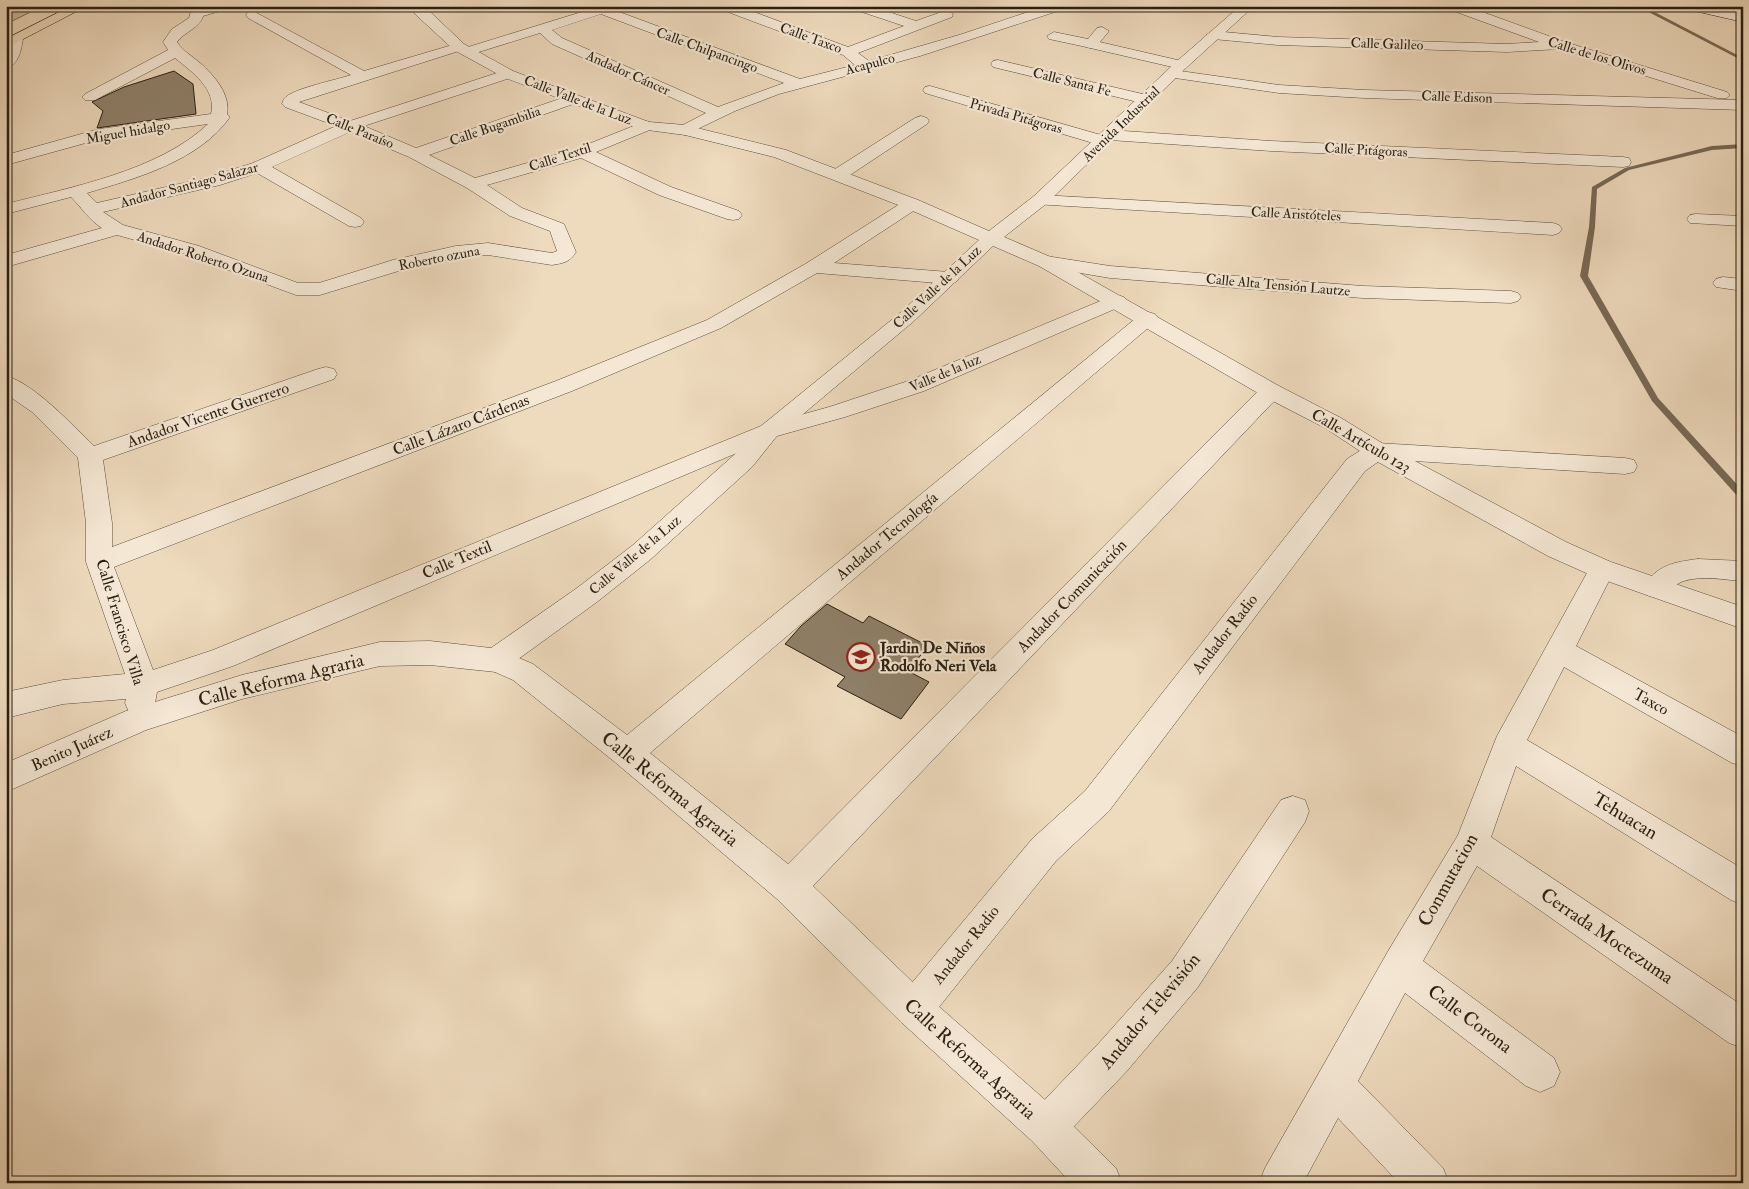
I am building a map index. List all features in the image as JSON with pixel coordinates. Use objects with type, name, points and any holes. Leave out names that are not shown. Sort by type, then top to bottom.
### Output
[{"type":"highway","points":[[11,42],[81,6]]},
{"type":"street","points":[[6,209],[75,191],[146,168],[186,150],[212,133],[222,117],[221,104],[202,72],[175,52],[170,42],[177,32],[196,19],[191,10],[222,6]]},
{"type":"street","name":"Calle Valle de la Luz","points":[[418,6],[420,11],[464,49],[508,74],[646,126],[685,130],[780,153],[912,204],[991,238],[907,317],[769,431],[743,461],[642,552],[587,595],[496,660]]},
{"type":"street","name":"Calle Taxco","points":[[725,6],[848,52],[866,66]]},
{"type":"street","points":[[858,6],[918,26]]},
{"type":"street","name":"Acapulco","points":[[685,130],[716,112],[797,83],[959,40],[1059,6]]},
{"type":"street","name":"Avenida Industrial","points":[[991,238],[1040,200],[1213,35],[1248,6]]},
{"type":"street","name":"Calle de los Olivos","points":[[1453,6],[1560,45],[1743,103]]},
{"type":"street","points":[[1691,6],[1743,18]]},
{"type":"street","name":"Calle Paraíso","points":[[561,258],[567,252],[558,228],[516,212],[473,184],[415,154],[350,126],[290,104],[291,100],[362,76],[543,29],[602,8]]},
{"type":"street","name":"Calle Chilpancingo","points":[[602,8],[797,83]]},
{"type":"street","points":[[848,52],[947,14]]},
{"type":"street","points":[[253,15],[362,76]]},
{"type":"street","name":"Andador Cáncer","points":[[543,29],[557,41],[716,112]]},
{"type":"street","points":[[1091,44],[1102,31]]},
{"type":"street","name":"Calle Galileo","points":[[1213,35],[1278,41],[1507,48],[1560,45]]},
{"type":"street","name":"Calle Edison","points":[[1054,36],[1091,44],[1177,69],[1279,89],[1364,94],[1743,103]]},
{"type":"street","points":[[6,64],[14,54],[11,42]]},
{"type":"street","points":[[90,97],[175,52]]},
{"type":"street","name":"Calle Santa Fe","points":[[998,64],[1146,100]]},
{"type":"street","name":"Andador Santiago Salazar","points":[[93,209],[205,183],[258,167],[350,126],[508,74]]},
{"type":"street","name":"Privada Pitágoras","points":[[930,90],[1106,138]]},
{"type":"street","name":"Calle Bugambilia","points":[[415,154],[574,99]]},
{"type":"street","name":"Miguel hidalgo","points":[[6,160],[99,134],[222,117]]},
{"type":"street","points":[[838,176],[921,121]]},
{"type":"street","name":"Calle Textil","points":[[473,184],[582,152],[646,126]]},
{"type":"street","name":"Calle Pitágoras","points":[[1106,138],[1623,162]]},
{"type":"street","points":[[582,152],[665,191],[733,215]]},
{"type":"street","points":[[258,167],[354,222]]},
{"type":"street","name":"Andador Roberto Ozuna","points":[[75,191],[93,209],[98,217],[117,229],[192,250],[296,289],[320,289]]},
{"type":"street","name":"Calle Aristóteles","points":[[1040,200],[1553,229]]},
{"type":"street","name":"Calle Lázaro Cárdenas","points":[[99,562],[573,382],[714,324],[814,267],[912,204]]},
{"type":"street","points":[[1696,219],[1743,221]]},
{"type":"street","points":[[6,261],[117,229]]},
{"type":"street","name":"Calle Artículo 123","points":[[991,238],[1046,262],[1148,318],[1271,391],[1333,423],[1377,451],[1557,549],[1602,569],[1743,618]]},
{"type":"street","name":"Roberto ozuna","points":[[320,289],[400,264],[456,252],[488,249],[552,259],[561,258]]},
{"type":"street","name":"Calle Alta Tensión Lautze","points":[[1046,262],[1110,272],[1363,292],[1511,297]]},
{"type":"street","points":[[814,267],[949,278]]},
{"type":"street","points":[[1723,283],[1743,285]]},
{"type":"street","name":"Valle de la luz","points":[[769,431],[837,412],[916,386],[1117,301]]},
{"type":"street","name":"Andador Tecnología","points":[[627,753],[1148,318]]},
{"type":"street","name":"Andador Vicente Guerrero","points":[[90,456],[326,374]]},
{"type":"street","points":[[6,383],[40,407],[90,456]]},
{"type":"street","name":"Andador Comunicación","points":[[790,887],[1271,391]]},
{"type":"street","name":"Calle Textil","points":[[6,705],[63,692],[143,685],[223,658],[769,431]]},
{"type":"street","points":[[1377,451],[1625,466]]},
{"type":"street","name":"Andador Radio","points":[[914,1009],[1044,850],[1096,801],[1356,465],[1377,451]]},
{"type":"street","name":"Calle Francisco Villa","points":[[90,456],[99,523],[99,562],[143,685],[137,720]]},
{"type":"street","name":"Conmutacion","points":[[1280,1183],[1400,966],[1472,843],[1508,745],[1560,651],[1602,569]]},
{"type":"street","points":[[1657,588],[1675,572],[1698,569],[1743,571]]},
{"type":"street","name":"Taxco","points":[[1560,651],[1743,754]]},
{"type":"street","name":"Calle Reforma Agraria","points":[[137,720],[242,687],[380,654],[430,653],[496,660],[523,672],[627,753],[790,887],[914,1009],[1046,1128],[1101,1183]]},
{"type":"street","name":"Benito Juárez","points":[[6,778],[137,720]]},
{"type":"street","name":"Tehuacan","points":[[1508,745],[1743,888]]},
{"type":"street","name":"Andador Televisión","points":[[1046,1128],[1113,1057],[1185,974],[1293,810]]},
{"type":"street","name":"Cerrada Moctezuma","points":[[1472,843],[1743,1029]]},
{"type":"street","name":"Calle Corona","points":[[1400,966],[1540,1072]]},
{"type":"street","points":[[1335,1086],[1428,1183]]},
{"type":"shaded area","points":[[6,6],[43,6],[6,24]]},
{"type":"building","points":[[174,71],[193,84],[196,114],[97,128],[103,111],[92,102],[124,87]]},
{"type":"building","name":"Jardin De Niños Rodolfo Neri Vela","points":[[827,604],[863,623],[869,616],[928,646],[908,671],[929,682],[901,719],[837,686],[845,677],[785,644],[801,626]]},
{"type":"waterway","points":[[1639,6],[1743,60]]},
{"type":"waterway","points":[[1743,146],[1712,148],[1627,169],[1594,188],[1592,227],[1584,276],[1655,399],[1743,497]]},
{"type":"place","name":"Jardin De Niños Rodolfo Neri Vela","points":[[861,657]]}]
